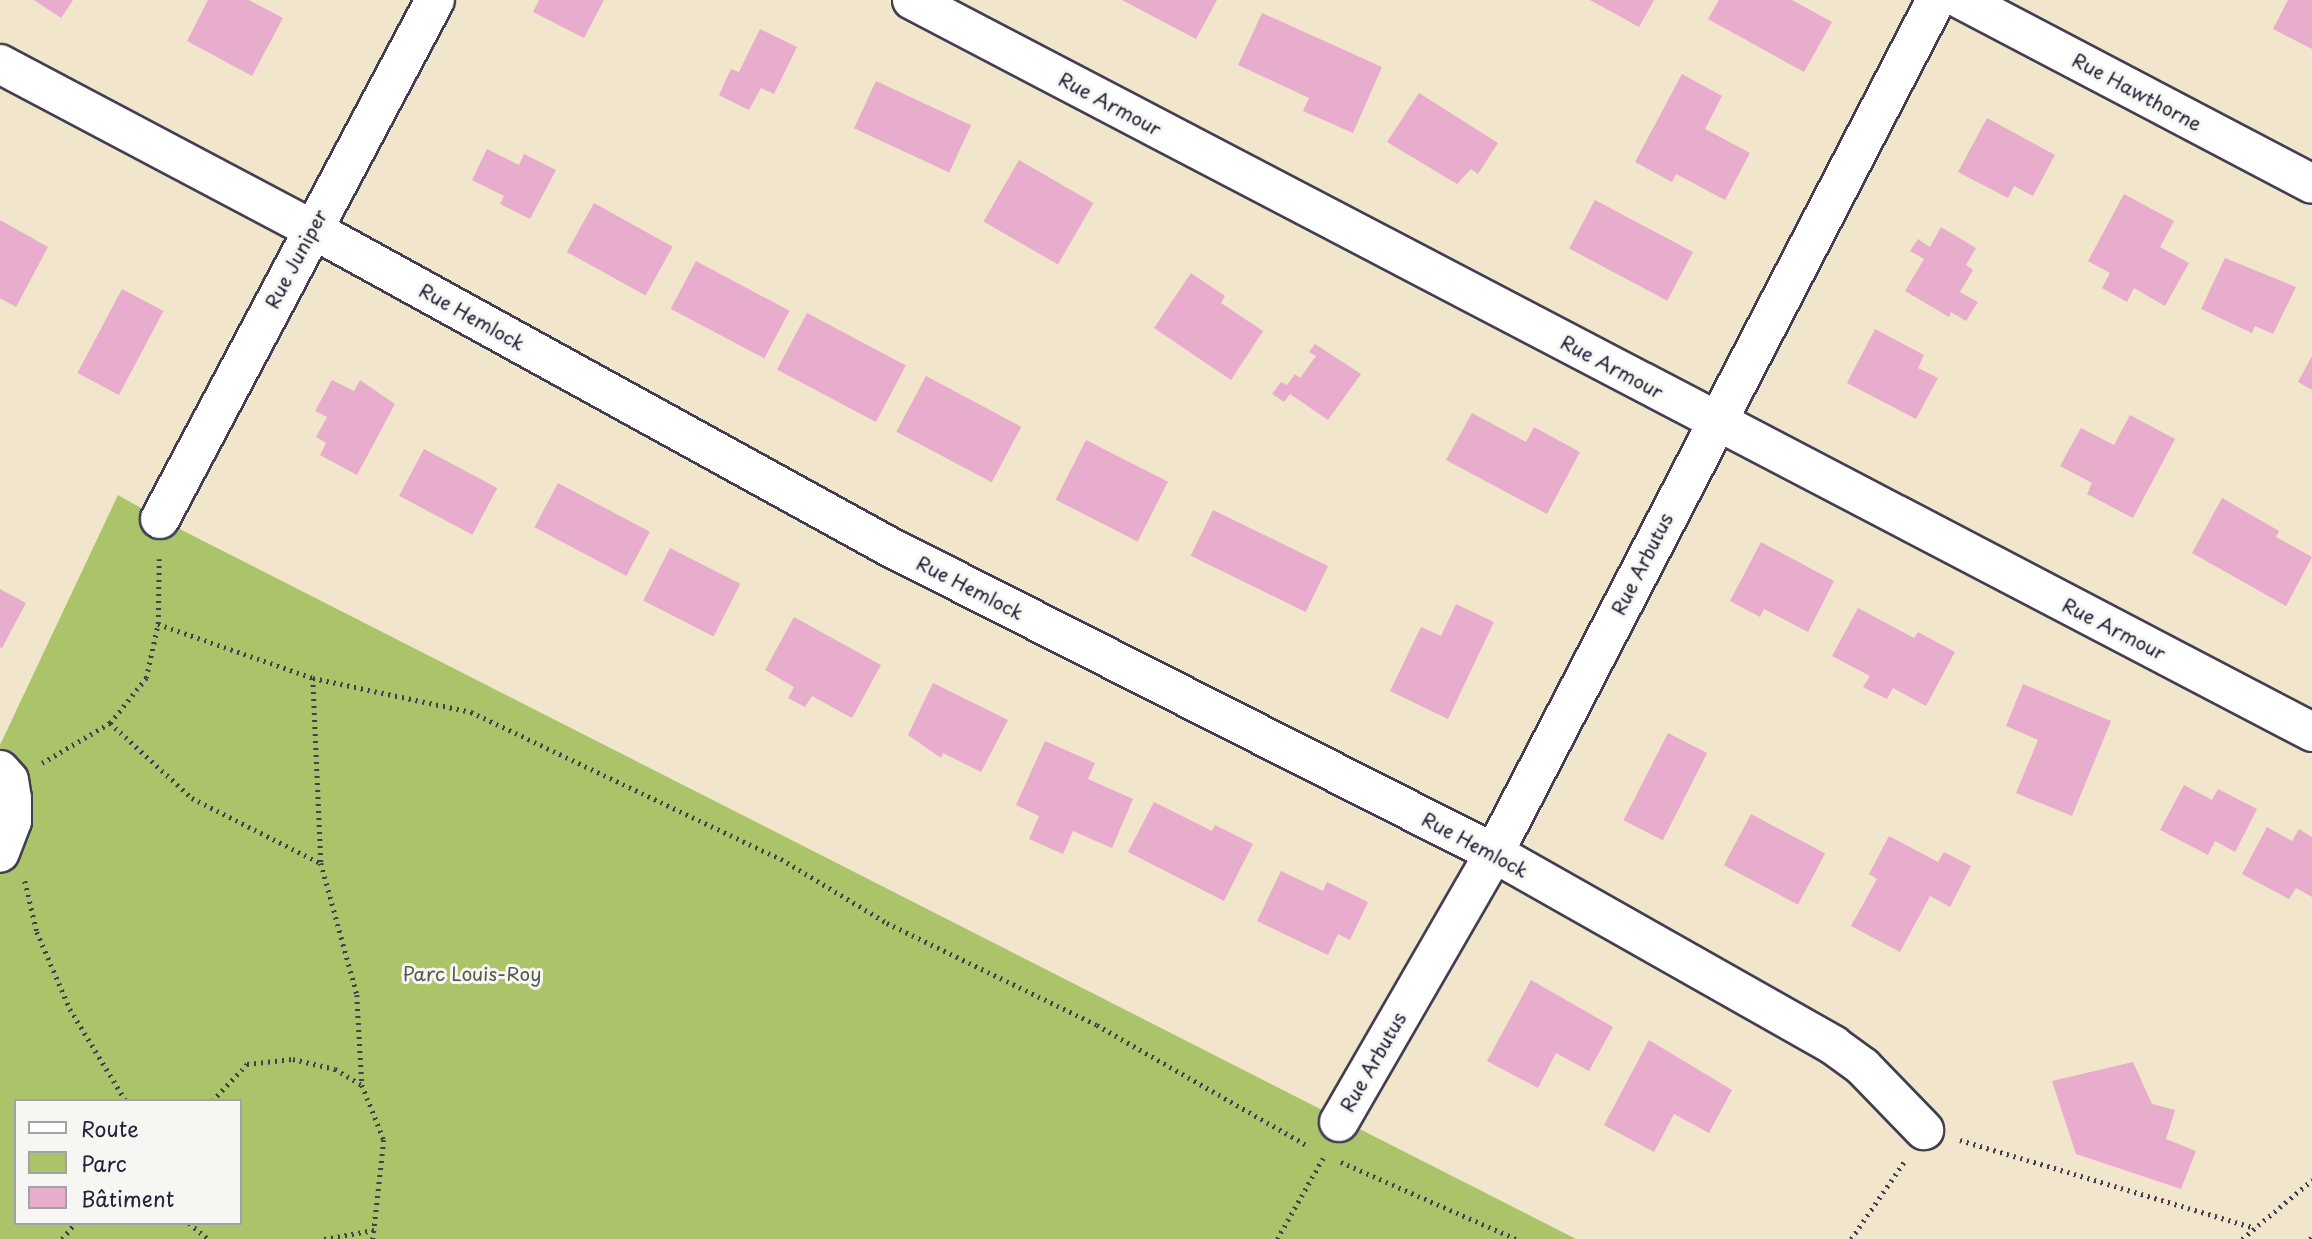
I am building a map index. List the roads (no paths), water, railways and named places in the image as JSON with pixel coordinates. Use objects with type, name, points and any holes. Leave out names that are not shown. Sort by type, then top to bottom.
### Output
[{"type":"street","name":"Rue Juniper","points":[[160,519],[435,0]]},
{"type":"street","name":"Rue Armour","points":[[912,0],[2312,732]]},
{"type":"street","name":"Rue Arbutus","points":[[1331,1138],[1494,853],[1936,0]]},
{"type":"street","name":"Rue Hawthorne","points":[[1962,0],[2312,184]]},
{"type":"street","name":"Rue Hemlock","points":[[0,64],[312,229],[886,545],[1494,853],[1833,1045],[1863,1067],[1924,1130]]},
{"type":"street","points":[[3,847],[12,821],[5,775]]},
{"type":"park label","name":"Parc Louis-Roy","points":[[472,974]]}]
